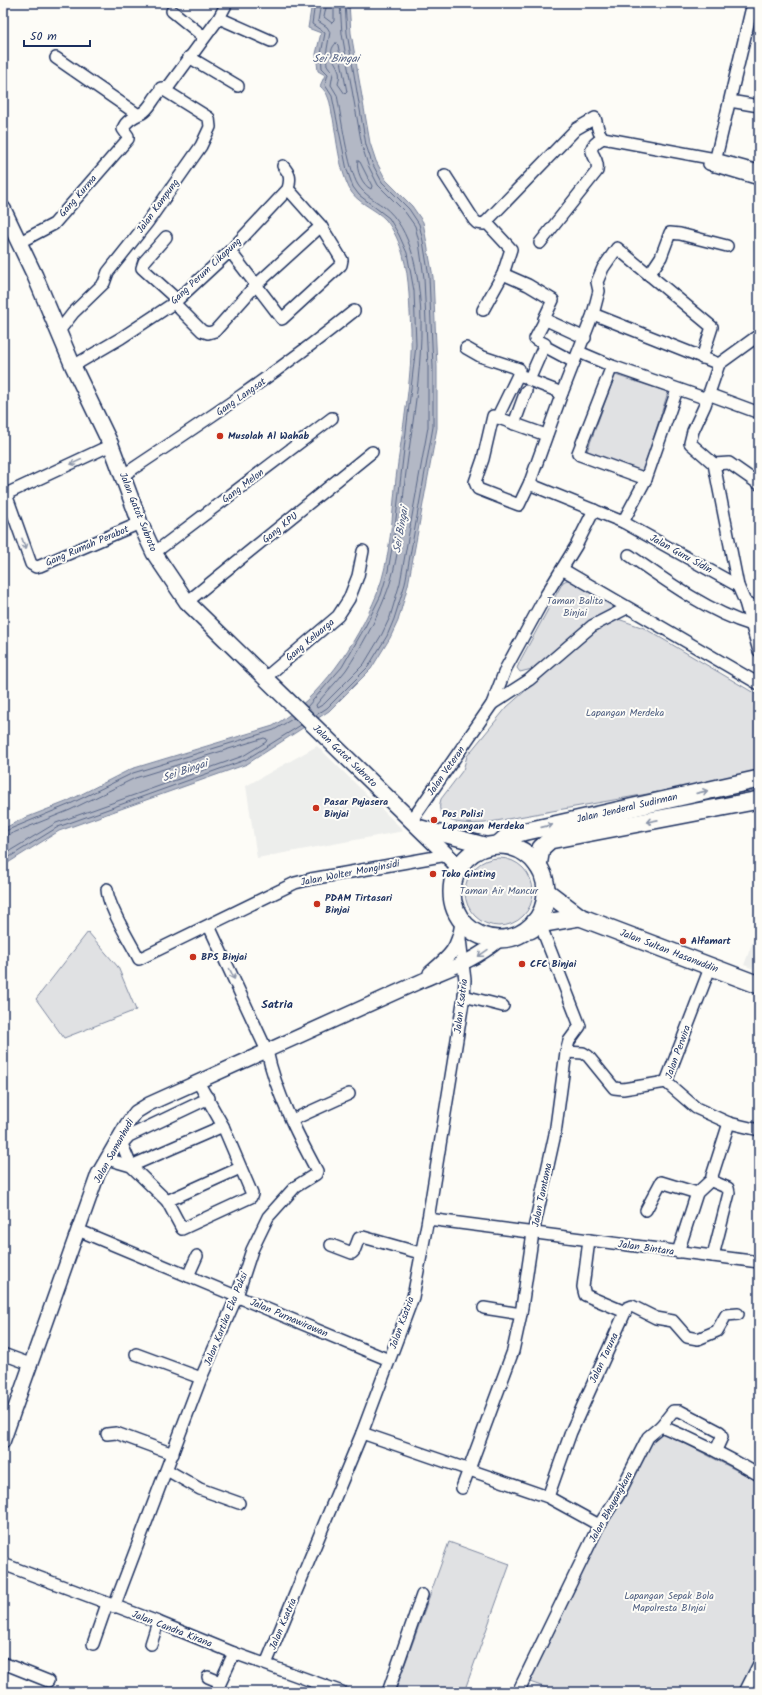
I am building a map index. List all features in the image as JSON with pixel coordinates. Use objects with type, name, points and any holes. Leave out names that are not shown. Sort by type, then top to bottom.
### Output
[{"type":"main road","name":"Jalan Gatot Subroto","points":[[3,209],[20,242],[73,366],[111,445],[140,523],[154,553],[187,602],[459,867]]},
{"type":"main road","name":"Jalan Jenderal Sudirman","points":[[494,845],[507,836],[514,834],[759,779]]},
{"type":"main road","name":"Jalan Jenderal Sudirman","points":[[538,866],[541,848],[550,840],[759,800]]},
{"type":"main road","name":"Jalan Gatot Subroto","points":[[416,824],[494,845]]},
{"type":"main road","points":[[494,845],[511,847],[525,853],[538,866],[546,882],[547,892],[546,902],[541,915],[533,926],[513,938],[499,940],[461,931],[452,895],[454,878],[459,867],[472,854],[494,845]]},
{"type":"main road","name":"Jalan Sultan Hasanuddin","points":[[547,892],[580,917],[710,968],[759,985]]},
{"type":"main road","name":"Jalan Sultan Hasanuddin","points":[[525,932],[540,924],[563,918],[580,917]]},
{"type":"street","points":[[56,58],[137,114],[143,113],[161,88],[169,86],[204,36],[219,18],[227,3]]},
{"type":"street","points":[[172,11],[204,36]]},
{"type":"street","points":[[714,163],[751,11],[759,13]]},
{"type":"street","points":[[219,18],[271,41]]},
{"type":"street","points":[[189,58],[238,86]]},
{"type":"street","name":"Jalan Kampung","points":[[59,331],[73,313],[104,283],[108,272],[146,223],[197,152],[210,127],[209,118],[161,88]]},
{"type":"street","points":[[730,101],[759,106]]},
{"type":"street","name":"Gang Kurma","points":[[20,242],[54,224],[128,139],[123,127],[137,114]]},
{"type":"street","points":[[445,175],[474,220],[481,224],[486,222],[576,129],[585,122],[595,118],[599,132],[603,138],[694,156],[759,179]]},
{"type":"street","points":[[540,243],[597,171],[597,164],[591,151],[593,145],[603,138]]},
{"type":"street","points":[[714,163],[759,171]]},
{"type":"street","points":[[230,251],[255,286],[282,319],[341,265],[342,260],[321,226],[288,189],[290,180],[289,173],[283,166]]},
{"type":"street","name":"Gang Perum Cikapung","points":[[73,366],[121,338],[174,303],[230,251],[288,189]]},
{"type":"street","points":[[483,310],[503,274],[511,250],[486,222]]},
{"type":"street","points":[[166,237],[144,262],[142,268],[164,290],[173,296],[174,303],[202,331],[208,334],[215,331],[255,286],[321,226]]},
{"type":"street","points":[[649,275],[661,257],[670,233],[680,234],[727,246]]},
{"type":"street","points":[[546,435],[493,416],[483,459],[475,482],[478,489],[519,505],[530,482],[562,393],[585,338],[599,291],[597,282],[603,268],[617,248],[712,327],[702,358]]},
{"type":"street","points":[[503,274],[528,285],[553,300],[535,339],[544,344],[544,346],[574,362]]},
{"type":"street","name":"Gang Langsat","points":[[122,476],[245,395],[303,352],[354,311]]},
{"type":"street","points":[[593,314],[719,364]]},
{"type":"street","points":[[545,320],[585,338]]},
{"type":"street","points":[[759,335],[719,364],[690,443],[714,464],[738,586],[745,602],[759,651]]},
{"type":"street","points":[[529,379],[544,346]]},
{"type":"street","points":[[466,348],[480,356],[519,369],[518,375],[497,418]]},
{"type":"street","points":[[579,352],[677,390],[708,397],[754,411]]},
{"type":"street","points":[[612,366],[578,453],[646,479]]},
{"type":"street","points":[[518,375],[562,393]]},
{"type":"street","points":[[624,522],[646,479],[677,390]]},
{"type":"street","points":[[514,424],[526,391]]},
{"type":"street","name":"Gang Melon","points":[[154,553],[332,418]]},
{"type":"street","name":"Gang Rumah Perabot","points":[[111,445],[4,492],[31,564],[36,567],[140,523]]},
{"type":"street","name":"Gang KPU","points":[[187,602],[372,452]]},
{"type":"street","points":[[714,464],[729,463],[759,484]]},
{"type":"street","name":"Jalan Guru Sidin","points":[[530,482],[534,486],[624,522],[738,586]]},
{"type":"street","points":[[492,704],[506,668],[576,546],[594,510]]},
{"type":"street","name":"Gang Keluarga","points":[[265,678],[338,616],[349,599],[358,576],[363,551]]},
{"type":"street","points":[[629,555],[669,582],[734,620],[752,625]]},
{"type":"street","points":[[562,569],[759,684]]},
{"type":"street","points":[[745,602],[759,608]]},
{"type":"street","points":[[492,704],[529,680],[592,626],[627,608]]},
{"type":"street","name":"Jalan Veteran","points":[[416,824],[492,704]]},
{"type":"street","name":"Jalan Wolter Monginsidi","points":[[107,889],[107,895],[111,905],[139,959],[295,883],[312,878],[447,855]]},
{"type":"street","name":"Jalan Tamtama","points":[[462,1488],[513,1351],[521,1314],[533,1233],[555,1134],[566,1052],[569,1041],[579,1028],[579,1023],[540,924]]},
{"type":"street","points":[[209,926],[267,1051]]},
{"type":"street","name":"Jalan Ksatria","points":[[266,1664],[362,1433],[413,1297],[420,1253],[428,1219],[464,996],[466,980],[461,931]]},
{"type":"street","name":"Jalan Samanhudi","points":[[421,981],[445,961],[452,953],[461,931]]},
{"type":"street","name":"Jalan Samanhudi","points":[[3,1442],[98,1174],[107,1159],[132,1128],[136,1112],[149,1104],[481,955],[499,940]]},
{"type":"street","name":"Jalan Perwira","points":[[710,968],[666,1082],[696,1108],[729,1123],[759,1130]]},
{"type":"street","points":[[464,996],[503,1006]]},
{"type":"street","name":"Jalan Kartika Eka Paksi","points":[[93,1644],[111,1605],[167,1470],[201,1378],[237,1296],[252,1250],[268,1217],[295,1187],[316,1174],[317,1171],[292,1120],[272,1071],[267,1051]]},
{"type":"street","points":[[566,1052],[583,1053],[588,1056],[614,1088],[623,1089],[666,1082]]},
{"type":"street","points":[[198,1082],[208,1098],[223,1126],[252,1194],[250,1198],[184,1229],[180,1229],[167,1201],[131,1166],[122,1144],[129,1136],[132,1128],[208,1098]]},
{"type":"street","points":[[292,1120],[348,1094]]},
{"type":"street","points":[[678,1252],[697,1193],[712,1180],[713,1170],[729,1123]]},
{"type":"street","points":[[107,1159],[131,1166],[223,1126]]},
{"type":"street","points":[[167,1201],[240,1168]]},
{"type":"street","points":[[712,1180],[728,1188],[729,1193],[713,1256]]},
{"type":"street","points":[[646,1210],[661,1182],[697,1193]]},
{"type":"street","name":"Jalan Bintara","points":[[428,1219],[759,1262]]},
{"type":"street","name":"Jalan Purnawirawan","points":[[78,1230],[389,1360]]},
{"type":"street","points":[[330,1246],[352,1253],[359,1238],[363,1236],[420,1253]]},
{"type":"street","points":[[589,1240],[583,1287],[585,1295],[625,1312],[632,1306],[656,1318],[673,1321],[687,1337],[702,1338],[719,1329],[726,1315],[738,1314]]},
{"type":"street","points":[[188,1276],[197,1256]]},
{"type":"street","points":[[484,1308],[521,1314]]},
{"type":"street","name":"Jalan Taruna","points":[[548,1497],[574,1424],[625,1312]]},
{"type":"street","points":[[3,1354],[30,1364]]},
{"type":"street","points":[[136,1354],[201,1378]]},
{"type":"street","name":"Jalan Bhayangkara","points":[[518,1692],[599,1525],[618,1496],[648,1437],[661,1426],[673,1411],[680,1411],[720,1432],[722,1437],[716,1450]]},
{"type":"street","points":[[661,1426],[716,1450],[759,1475]]},
{"type":"street","points":[[107,1434],[116,1433],[172,1454]]},
{"type":"street","points":[[362,1433],[548,1497],[599,1525]]},
{"type":"street","points":[[167,1470],[200,1489],[239,1503]]},
{"type":"street","name":"Jalan Candra Kirana","points":[[4,1566],[158,1622],[234,1653],[342,1692]]},
{"type":"street","points":[[388,1692],[422,1595]]},
{"type":"street","points":[[150,1644],[158,1622]]},
{"type":"street","points":[[208,1677],[218,1687],[234,1653]]},
{"type":"street","points":[[3,1663],[48,1681]]},
{"type":"street","points":[[745,1692],[759,1664]]},
{"type":"shaded area","name":"Pasar Pujasera Binjai","points":[[317,746],[404,831],[257,858],[246,786]]},
{"type":"shaded area","points":[[759,925],[759,971],[744,965]]},
{"type":"green space","points":[[615,375],[668,392],[642,474],[586,454]]},
{"type":"green space","name":"Taman Balita Binjai","points":[[573,580],[616,605],[619,610],[600,615],[532,669],[520,672],[517,668],[521,659],[563,582]]},
{"type":"green space","name":"Lapangan Merdeka","points":[[618,619],[644,628],[759,696],[759,774],[485,823],[462,823],[447,819],[442,814],[440,808],[441,799],[463,770],[467,756],[507,707],[595,629]]},
{"type":"green space","name":"Taman Air Mancur","points":[[499,858],[512,861],[523,868],[530,879],[533,892],[530,905],[523,916],[512,923],[499,926],[486,923],[475,916],[468,905],[465,892],[468,879],[475,868],[486,861]]},
{"type":"green space","points":[[88,932],[118,967],[136,1010],[64,1038],[36,999]]},
{"type":"green space","name":"Lapangan Sepak Bola Mapolresta BInjai","points":[[663,1432],[759,1482],[759,1692],[558,1692],[527,1681],[650,1435]]},
{"type":"green space","points":[[449,1542],[510,1564],[464,1692],[395,1692]]},
{"type":"water","name":"Sei Bingai","points":[[312,3],[349,3],[351,33],[370,143],[376,161],[386,180],[412,206],[423,222],[433,277],[437,367],[437,428],[408,585],[398,621],[390,638],[371,669],[329,711],[247,764],[59,831],[3,866],[3,829],[20,820],[66,802],[131,769],[273,726],[290,714],[307,700],[321,685],[348,651],[377,594],[382,580],[388,551],[396,478],[409,385],[411,329],[408,283],[402,251],[392,228],[382,216],[356,198],[349,188],[346,180],[339,154],[330,102],[327,94],[320,86],[325,75],[318,71],[316,54],[321,33],[308,28]]},
{"type":"place","name":"Musolah Al Wahab","points":[[220,436]]},
{"type":"place","name":"Pasar Pujasera Binjai","points":[[316,808]]},
{"type":"place","name":"Pos Polisi Lapangan Merdeka","points":[[434,820]]},
{"type":"place","name":"Toko Ginting","points":[[433,874]]},
{"type":"place","name":"PDAM Tirtasari Binjai","points":[[317,904]]},
{"type":"place","name":"Alfamart","points":[[683,941]]},
{"type":"place","name":"BPS Binjai","points":[[193,957]]},
{"type":"place","name":"CFC Binjai","points":[[522,964]]},
{"type":"district","name":"Satria","points":[[277,1004]]}]
